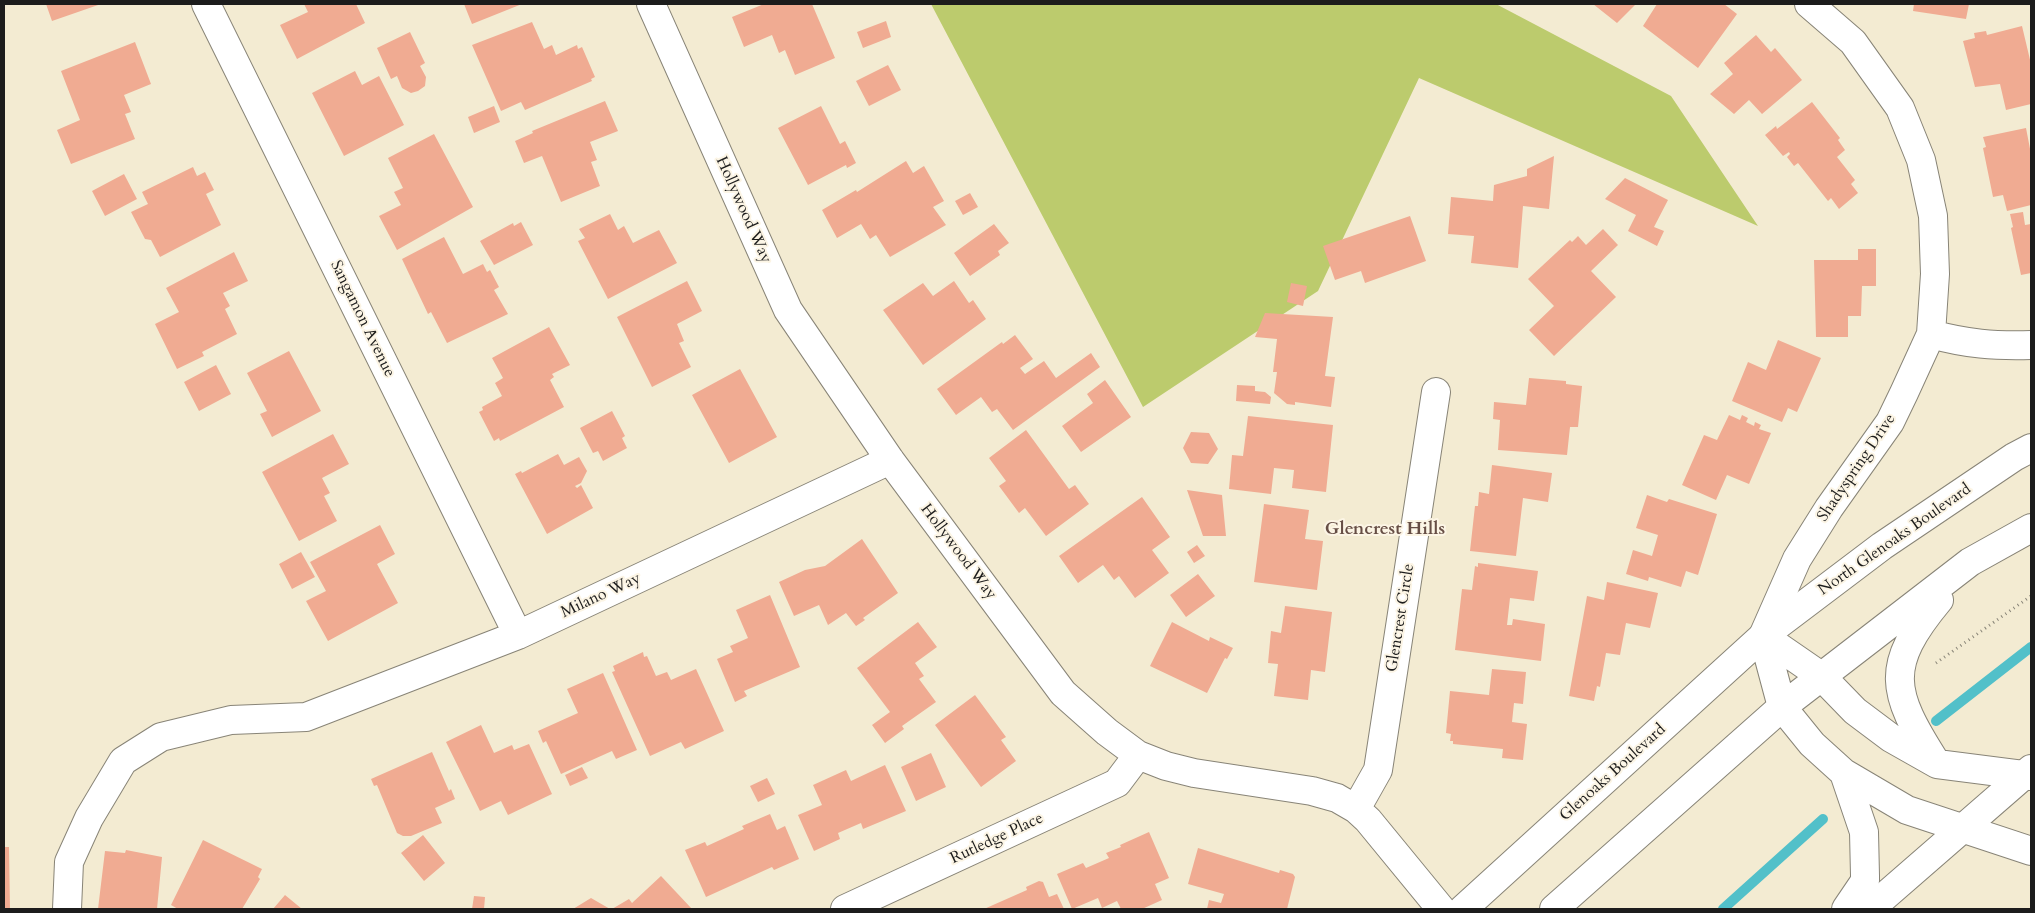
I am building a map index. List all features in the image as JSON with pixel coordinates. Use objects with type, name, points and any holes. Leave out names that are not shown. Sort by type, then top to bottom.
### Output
[{"type":"main road","name":"Sangamon Avenue","points":[[206,4],[518,635]]},
{"type":"main road","name":"Hollywood Way","points":[[651,4],[788,310],[890,460],[1063,693],[1107,732],[1138,755],[1166,766],[1194,773],[1312,790],[1337,798],[1356,809],[1368,820],[1441,909]]},
{"type":"main road","name":"Shadyspring Drive","points":[[1763,636],[1797,559],[1829,508],[1890,422],[1931,334],[1936,274],[1932,216],[1922,160],[1900,108],[1853,42],[1809,4]]},
{"type":"main road","points":[[1931,334],[1959,342],[1987,346],[2031,346]]},
{"type":"main road","name":"Glencrest Circle","points":[[1356,809],[1378,770],[1436,392]]},
{"type":"main road","name":"North Glenoaks Boulevard","points":[[1763,636],[1882,546],[2014,457],[2031,448]]},
{"type":"main road","name":"Milano Way","points":[[67,909],[69,862],[89,818],[123,761],[161,737],[230,720],[306,717],[518,635],[890,460]]},
{"type":"main road","points":[[1554,909],[1782,707],[1970,562],[2031,528]]},
{"type":"main road","points":[[1937,764],[1911,724],[1900,696],[1900,666],[1915,628],[1970,562]]},
{"type":"main road","points":[[1763,636],[1821,676],[1855,711],[1891,738],[1937,764],[2029,773]]},
{"type":"main road","points":[[1763,636],[1782,707],[1812,744],[1844,773],[1907,810],[2031,851]]},
{"type":"main road","name":"Glenoaks Boulevard","points":[[1463,909],[1763,636]]},
{"type":"main road","name":"Rutledge Place","points":[[846,909],[1117,783],[1138,755]]},
{"type":"main road","points":[[1844,773],[1864,832],[1865,876],[1865,881],[1846,909]]},
{"type":"main road","points":[[1870,909],[2029,773]]},
{"type":"path","points":[[1934,664],[2031,596]]},
{"type":"green space","points":[[931,4],[1496,4],[1671,96],[1758,226],[1419,78],[1318,291],[1143,407]]},
{"type":"building","points":[[46,4],[101,4],[52,21]]},
{"type":"building","points":[[304,4],[356,4],[365,23],[297,59],[280,25],[308,12]]},
{"type":"building","points":[[464,4],[522,4],[472,24]]},
{"type":"building","points":[[764,4],[812,4],[835,58],[795,75],[785,50],[779,53],[772,35],[744,47],[732,17]]},
{"type":"building","points":[[1593,4],[1636,4],[1617,23]]},
{"type":"building","points":[[1657,4],[1724,4],[1737,14],[1698,68],[1643,26]]},
{"type":"building","points":[[1914,4],[1969,4],[1966,19],[1913,11]]},
{"type":"building","points":[[886,21],[891,37],[863,48],[857,32]]},
{"type":"building","points":[[532,22],[544,49],[552,45],[556,55],[577,45],[578,49],[582,47],[595,77],[591,79],[592,81],[525,110],[521,102],[501,111],[472,45]]},
{"type":"building","points":[[2022,26],[2031,64],[2031,104],[2006,110],[2000,84],[1975,87],[1963,41],[1975,38],[1974,33],[1986,31],[1987,35]]},
{"type":"building","points":[[410,32],[425,63],[420,66],[426,77],[425,86],[411,93],[402,88],[397,76],[391,79],[377,48]]},
{"type":"building","points":[[1756,35],[1771,52],[1775,48],[1802,80],[1762,114],[1749,100],[1734,114],[1710,94],[1733,74],[1724,63]]},
{"type":"building","points":[[135,42],[151,84],[124,95],[131,112],[125,114],[135,139],[71,164],[57,130],[80,120],[61,71]]},
{"type":"building","points":[[888,65],[901,90],[869,106],[856,81]]},
{"type":"building","points":[[355,71],[362,85],[379,76],[404,125],[344,156],[312,93]]},
{"type":"building","points":[[605,101],[618,131],[590,142],[597,160],[591,162],[600,186],[561,202],[542,156],[524,163],[515,141],[533,133],[532,131]]},
{"type":"building","points":[[1812,102],[1840,138],[1838,140],[1845,150],[1837,157],[1855,180],[1851,184],[1858,193],[1839,209],[1831,198],[1828,201],[1798,163],[1794,166],[1787,157],[1790,154],[1789,152],[1783,156],[1765,135],[1776,126],[1777,129]]},
{"type":"building","points":[[494,106],[500,122],[474,133],[468,117]]},
{"type":"building","points":[[821,106],[840,144],[845,141],[856,163],[847,168],[846,165],[808,185],[778,128]]},
{"type":"building","points":[[2026,128],[2031,154],[2031,205],[2007,211],[2003,195],[1993,197],[1983,148],[1986,147],[1983,137]]},
{"type":"building","points":[[434,134],[473,207],[397,250],[379,216],[401,205],[394,192],[403,188],[388,158]]},
{"type":"building","points":[[1554,156],[1549,209],[1523,206],[1518,268],[1471,263],[1474,236],[1448,234],[1451,197],[1493,201],[1494,185],[1527,176],[1527,169]]},
{"type":"building","points":[[906,161],[913,173],[924,166],[944,201],[933,207],[946,225],[890,257],[876,235],[870,239],[861,224],[837,238],[822,210],[856,190],[857,192]]},
{"type":"building","points":[[193,167],[197,176],[205,172],[214,190],[206,194],[221,225],[160,257],[151,240],[145,239],[131,212],[148,204],[142,192]]},
{"type":"building","points":[[124,174],[137,199],[105,216],[92,191]]},
{"type":"building","points":[[1625,178],[1668,200],[1654,227],[1664,231],[1657,246],[1628,231],[1636,215],[1605,199]]},
{"type":"building","points":[[970,193],[978,207],[963,215],[955,201]]},
{"type":"building","points":[[2023,212],[2025,225],[2031,224],[2031,273],[2021,275],[2011,228],[2013,227],[2010,214]]},
{"type":"building","points":[[610,214],[618,230],[624,226],[633,243],[659,230],[677,263],[608,299],[578,241],[585,238],[579,229]]},
{"type":"building","points":[[1410,216],[1426,261],[1365,283],[1361,271],[1335,280],[1323,246]]},
{"type":"building","points":[[521,222],[533,245],[494,265],[480,241],[513,223],[514,226]]},
{"type":"building","points":[[994,224],[1009,243],[998,251],[1000,255],[970,276],[954,253]]},
{"type":"building","points":[[1603,229],[1618,245],[1591,271],[1616,297],[1554,356],[1529,330],[1554,306],[1528,279],[1570,240],[1572,242],[1578,236],[1586,245]]},
{"type":"building","points":[[444,237],[463,274],[483,264],[487,272],[490,270],[499,287],[494,290],[508,314],[447,343],[431,312],[428,314],[402,259]]},
{"type":"building","points":[[1858,249],[1876,249],[1876,286],[1862,286],[1861,316],[1848,316],[1848,337],[1816,337],[1814,260],[1858,260]]},
{"type":"building","points":[[234,252],[248,281],[223,293],[230,306],[225,309],[237,334],[202,352],[204,356],[177,369],[155,324],[179,312],[166,288]]},
{"type":"building","points":[[687,281],[702,311],[677,324],[684,341],[679,343],[691,367],[652,387],[617,317]]},
{"type":"building","points":[[954,281],[969,303],[973,300],[986,319],[923,365],[883,310],[923,283],[933,296]]},
{"type":"building","points":[[1291,283],[1307,286],[1303,306],[1287,302]]},
{"type":"building","points":[[1265,313],[1333,317],[1325,376],[1335,377],[1331,407],[1295,402],[1295,405],[1287,404],[1274,393],[1277,372],[1273,372],[1277,339],[1255,337]]},
{"type":"building","points":[[549,327],[570,365],[552,374],[554,377],[550,380],[564,407],[500,441],[499,438],[494,441],[479,412],[483,410],[482,407],[502,396],[495,383],[503,378],[492,358]]},
{"type":"building","points":[[1015,335],[1033,359],[1020,368],[1025,374],[1044,361],[1056,378],[1091,353],[1100,367],[1013,430],[997,409],[992,412],[981,397],[956,415],[937,389],[1002,342],[1003,344]]},
{"type":"building","points":[[1778,340],[1821,358],[1797,412],[1788,408],[1782,422],[1732,401],[1748,362],[1766,370]]},
{"type":"building","points":[[289,351],[321,411],[272,437],[260,414],[267,411],[247,373]]},
{"type":"building","points":[[216,365],[231,394],[199,411],[184,382]]},
{"type":"building","points":[[740,369],[777,437],[729,463],[692,395]]},
{"type":"building","points":[[1529,378],[1566,381],[1566,384],[1582,386],[1578,427],[1570,427],[1567,455],[1498,450],[1500,420],[1493,419],[1494,402],[1526,405]]},
{"type":"building","points":[[1105,380],[1131,417],[1081,452],[1062,426],[1093,403],[1087,394]]},
{"type":"building","points":[[1237,385],[1255,386],[1255,391],[1265,392],[1271,397],[1270,404],[1236,401]]},
{"type":"building","points":[[612,411],[625,436],[622,438],[627,448],[603,461],[598,451],[593,453],[580,428]]},
{"type":"building","points":[[1729,415],[1740,420],[1742,415],[1748,418],[1746,422],[1754,426],[1755,422],[1761,425],[1759,429],[1771,433],[1749,484],[1727,475],[1716,500],[1682,485],[1704,435],[1717,440]]},
{"type":"building","points":[[1248,416],[1333,425],[1326,492],[1292,488],[1294,470],[1274,468],[1271,494],[1229,489],[1232,455],[1243,456]]},
{"type":"building","points":[[1026,430],[1069,489],[1075,485],[1089,504],[1046,536],[1025,508],[1019,513],[999,486],[1006,481],[989,458]]},
{"type":"building","points":[[1191,432],[1209,433],[1218,449],[1208,464],[1191,463],[1183,448]]},
{"type":"building","points":[[333,434],[349,464],[322,478],[330,493],[324,496],[337,521],[299,541],[262,472]]},
{"type":"building","points":[[558,454],[564,465],[579,457],[587,471],[581,483],[575,486],[577,488],[581,485],[593,508],[547,534],[515,474],[521,471],[522,473]]},
{"type":"building","points":[[1492,465],[1552,473],[1548,502],[1523,498],[1516,556],[1470,551],[1475,506],[1478,506],[1479,492],[1489,494]]},
{"type":"building","points":[[1187,490],[1222,495],[1226,536],[1203,536]]},
{"type":"building","points":[[1647,495],[1667,502],[1669,499],[1717,514],[1698,575],[1686,571],[1681,587],[1649,577],[1648,581],[1626,574],[1633,550],[1652,556],[1658,535],[1636,528]]},
{"type":"building","points":[[1142,497],[1170,537],[1152,550],[1169,573],[1135,598],[1119,576],[1114,580],[1103,565],[1078,583],[1059,556]]},
{"type":"building","points":[[1264,504],[1309,510],[1305,539],[1323,541],[1317,590],[1254,582]]},
{"type":"building","points":[[380,525],[395,554],[377,564],[398,603],[328,641],[306,601],[326,591],[310,562]]},
{"type":"building","points":[[862,539],[898,593],[863,618],[865,620],[856,626],[846,613],[828,625],[819,605],[794,616],[779,582],[805,570],[825,566]]},
{"type":"building","points":[[1197,545],[1205,556],[1194,563],[1187,552]]},
{"type":"building","points":[[301,552],[315,577],[292,589],[279,564]]},
{"type":"building","points":[[1478,563],[1538,571],[1534,601],[1510,598],[1507,625],[1512,625],[1513,619],[1545,624],[1541,661],[1455,650],[1462,589],[1472,590],[1475,566],[1478,567]]},
{"type":"building","points":[[1198,574],[1215,596],[1186,617],[1170,595]]},
{"type":"building","points":[[1607,582],[1658,593],[1650,628],[1626,623],[1620,655],[1606,653],[1600,687],[1597,686],[1594,701],[1569,696],[1587,596],[1604,600]]},
{"type":"building","points":[[770,595],[800,667],[744,691],[747,696],[735,702],[717,659],[733,652],[730,646],[748,638],[736,610]]},
{"type":"building","points":[[1285,606],[1332,612],[1325,672],[1311,670],[1308,700],[1274,696],[1278,664],[1268,663],[1271,631],[1281,633]]},
{"type":"building","points":[[918,622],[937,647],[915,663],[924,676],[919,679],[936,702],[902,726],[904,729],[885,743],[872,725],[890,712],[857,668]]},
{"type":"building","points":[[1172,622],[1209,641],[1210,637],[1233,648],[1227,659],[1225,658],[1207,693],[1150,666]]},
{"type":"building","points":[[643,652],[644,657],[647,656],[656,676],[667,672],[671,680],[696,669],[724,731],[685,749],[681,742],[650,756],[612,672],[615,671],[613,666]]},
{"type":"building","points":[[1492,669],[1526,672],[1523,704],[1514,703],[1512,722],[1527,724],[1523,760],[1502,758],[1503,749],[1453,744],[1453,741],[1450,741],[1451,734],[1446,733],[1450,691],[1489,695]]},
{"type":"building","points":[[603,673],[637,750],[616,759],[612,751],[561,774],[546,741],[543,743],[538,731],[578,713],[567,689]]},
{"type":"building","points":[[975,695],[1006,737],[1001,740],[1016,761],[981,787],[935,725]]},
{"type":"building","points":[[481,725],[494,753],[512,745],[514,750],[529,744],[552,794],[508,815],[501,801],[480,811],[446,742]]},
{"type":"building","points":[[432,752],[449,791],[451,789],[455,799],[435,808],[442,823],[411,836],[403,836],[397,833],[377,785],[374,786],[371,779]]},
{"type":"building","points":[[931,753],[946,787],[916,801],[901,767]]},
{"type":"building","points":[[885,765],[906,811],[863,829],[861,823],[838,833],[840,839],[814,851],[798,815],[822,805],[813,785],[846,770],[851,781]]},
{"type":"building","points":[[582,767],[588,778],[570,786],[565,775]]},
{"type":"building","points":[[767,778],[775,794],[758,802],[750,786]]},
{"type":"building","points":[[770,814],[777,830],[785,826],[799,859],[774,870],[772,867],[706,897],[685,850],[705,842],[707,846],[744,829],[742,826]]},
{"type":"building","points":[[1149,832],[1169,878],[1155,884],[1162,900],[1142,909],[1121,909],[1117,901],[1102,908],[1098,898],[1072,909],[1057,874],[1083,863],[1086,868],[1109,858],[1106,853]]},
{"type":"building","points":[[423,835],[445,863],[424,881],[401,853]]},
{"type":"building","points":[[203,840],[262,869],[258,877],[260,879],[242,909],[178,909],[171,905]]},
{"type":"building","points":[[4,847],[9,847],[10,909],[4,909]]},
{"type":"building","points":[[1198,848],[1279,873],[1280,870],[1293,874],[1295,877],[1287,909],[1207,909],[1209,900],[1221,903],[1224,894],[1188,884]]},
{"type":"building","points":[[126,850],[162,857],[157,909],[98,909],[105,851],[125,853]]},
{"type":"building","points":[[661,876],[692,909],[612,909],[629,899],[632,903]]},
{"type":"building","points":[[1039,881],[1043,882],[1049,897],[1057,894],[1064,909],[984,909],[1027,890],[1026,887]]},
{"type":"building","points":[[285,895],[302,909],[273,909]]},
{"type":"building","points":[[474,896],[485,897],[484,909],[472,909]]},
{"type":"building","points":[[591,898],[610,909],[573,909]]},
{"type":"waterway","points":[[1936,721],[2031,647]]},
{"type":"waterway","points":[[1723,909],[1823,819]]},
{"type":"district","name":"Glencrest Hills","points":[[1385,530]]}]
